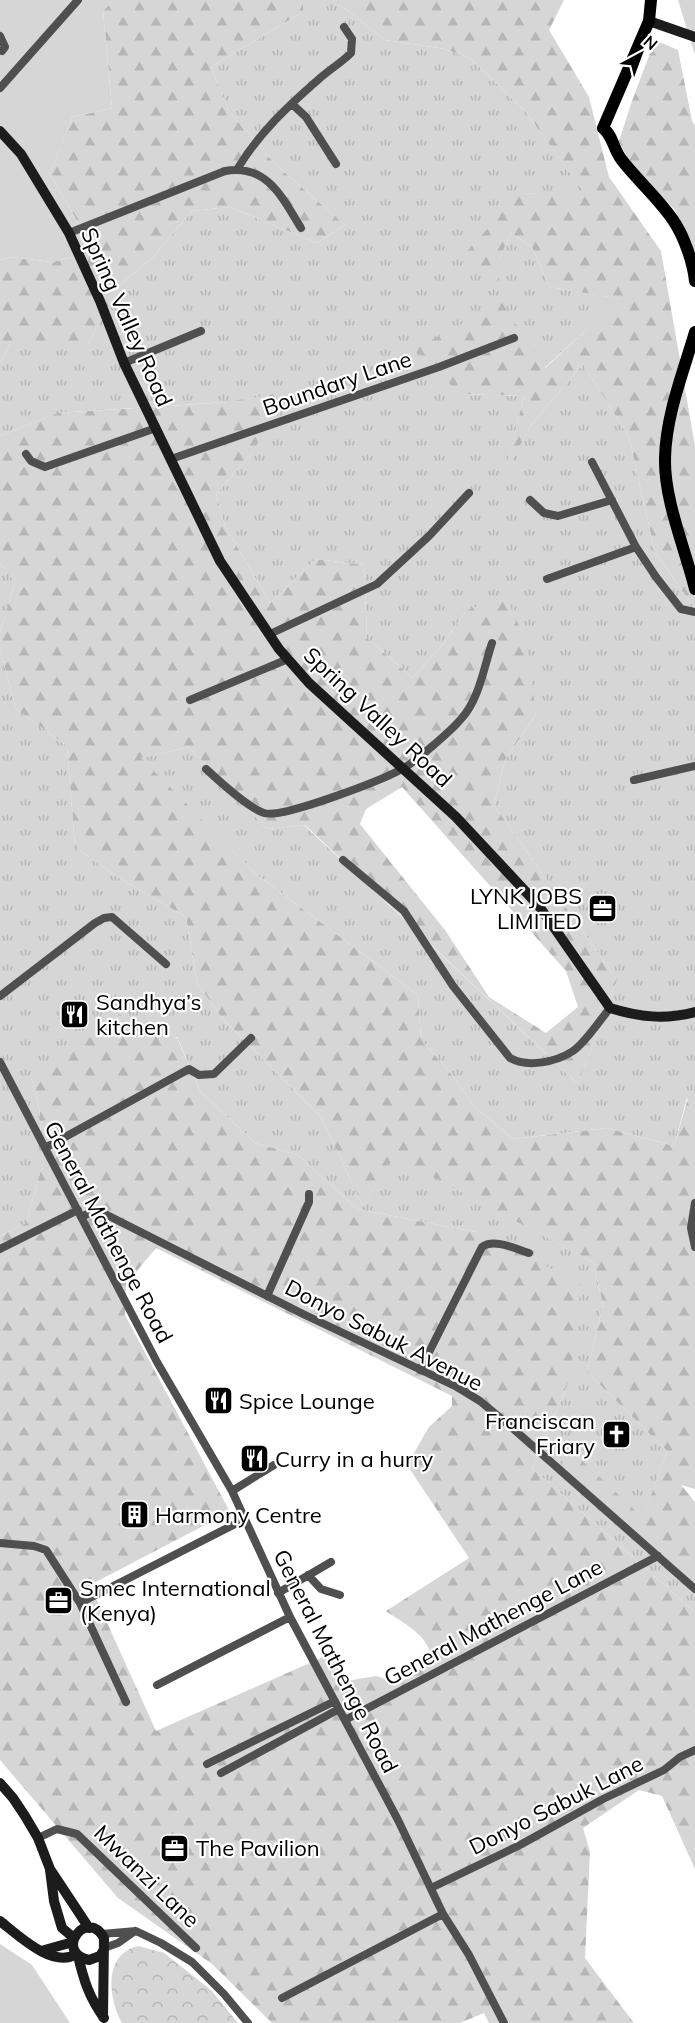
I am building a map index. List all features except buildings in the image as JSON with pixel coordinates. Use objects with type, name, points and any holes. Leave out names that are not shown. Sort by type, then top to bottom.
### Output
[{"type":"main road","points":[[651,0],[649,21],[603,128],[611,134],[615,151],[628,168],[674,220],[685,245],[695,281]]},
{"type":"main road","points":[[695,332],[669,420],[665,460],[672,507],[695,589]]},
{"type":"street","points":[[0,88],[78,0]]},
{"type":"street","points":[[649,21],[695,37]]},
{"type":"street","points":[[238,168],[252,146],[277,117],[351,53],[352,39],[344,27]]},
{"type":"street","points":[[0,36],[5,47],[2,51]]},
{"type":"street","points":[[292,104],[306,117],[336,164]]},
{"type":"street","name":"Spring Valley Road","points":[[0,131],[21,154],[69,233],[100,301],[124,363],[220,561],[279,649],[309,683],[456,817],[539,906],[610,1008]]},
{"type":"street","points":[[69,233],[225,171],[238,168],[260,176],[278,191],[301,228]]},
{"type":"street","points":[[124,363],[201,331]]},
{"type":"street","name":"Boundary Lane","points":[[171,459],[439,367],[514,338]]},
{"type":"street","points":[[26,454],[31,461],[45,467],[156,428]]},
{"type":"street","points":[[592,462],[636,547],[681,609],[695,612]]},
{"type":"street","points":[[270,634],[378,584],[429,536],[469,493]]},
{"type":"street","points":[[530,500],[544,513],[558,516],[612,500]]},
{"type":"street","points":[[547,579],[636,547]]},
{"type":"street","points":[[206,769],[264,814],[281,812],[334,797],[404,768],[461,719],[473,699],[492,643]]},
{"type":"street","points":[[190,700],[288,659]]},
{"type":"street","points":[[633,780],[695,766]]},
{"type":"street","points":[[343,860],[404,911],[453,986],[510,1058],[518,1062],[548,1061],[575,1050],[610,1008],[645,1016],[674,1017],[695,1011]]},
{"type":"street","points":[[0,996],[95,923],[107,917],[111,917],[166,964]]},
{"type":"street","points":[[45,1148],[189,1069],[199,1075],[214,1074],[251,1038]]},
{"type":"street","name":"General Mathenge Road","points":[[0,1062],[157,1362],[232,1491],[290,1617],[443,1914],[469,1955],[504,2023]]},
{"type":"street","points":[[267,1296],[309,1202],[309,1194]]},
{"type":"street","points":[[695,1203],[690,1228],[695,1247]]},
{"type":"street","name":"Donyo Sabuk Avenue","points":[[79,1214],[103,1213],[480,1401],[695,1589]]},
{"type":"street","points":[[0,1249],[79,1214]]},
{"type":"street","points":[[420,1370],[482,1246],[494,1243],[529,1253]]},
{"type":"street","points":[[232,1491],[274,1465]]},
{"type":"street","points":[[80,1603],[245,1519]]},
{"type":"street","points":[[0,1543],[34,1546],[46,1550],[80,1603],[126,1702]]},
{"type":"street","name":"General Mathenge Lane","points":[[345,1720],[658,1556]]},
{"type":"street","points":[[278,1593],[331,1562]]},
{"type":"street","points":[[308,1575],[321,1589],[340,1595]]},
{"type":"street","points":[[157,1685],[290,1617]]},
{"type":"street","points":[[207,1764],[335,1701]]},
{"type":"street","points":[[221,1773],[339,1709]]},
{"type":"street","name":"Donyo Sabuk Lane","points":[[431,1888],[520,1845],[603,1799],[664,1770],[680,1757],[695,1750]]},
{"type":"street","points":[[0,1783],[13,1798],[38,1838],[50,1869],[89,1928],[102,1934],[136,1931],[161,1943],[192,1962],[224,1994],[248,2023]]},
{"type":"street","name":"Mwanzi Lane","points":[[38,1838],[57,1828],[77,1834],[196,1948]]},
{"type":"street","points":[[50,1869],[54,1901],[62,1928],[73,1940],[85,1984],[92,2001],[105,2020]]},
{"type":"street","points":[[282,1998],[443,1914]]},
{"type":"street","points":[[0,1921],[41,1951],[64,1958],[77,1955],[89,1960],[100,1956],[104,1949],[136,1931]]},
{"type":"street","points":[[41,1951],[73,1940],[78,1931],[89,1928]]},
{"type":"street","points":[[102,1934],[105,2020]]},
{"type":"green space","points":[[0,0],[113,0],[103,11],[112,108],[72,117],[50,174],[95,252],[52,262],[12,257],[0,260]]},
{"type":"green space","points":[[113,0],[303,0],[303,12],[211,67],[229,111],[275,164],[345,225],[317,243],[230,207],[192,211],[153,257],[120,285],[88,344],[10,344],[0,363],[0,260],[12,257],[52,262],[95,252],[50,174],[72,117],[112,108],[103,11]]},
{"type":"green space","points":[[303,0],[334,0],[385,40],[445,49],[470,58],[526,112],[584,192],[519,194],[499,260],[511,233],[532,247],[550,287],[621,299],[544,368],[460,394],[524,396],[506,470],[531,425],[583,364],[629,437],[655,552],[695,609],[695,1104],[687,1098],[674,1146],[607,1128],[513,1139],[474,1106],[449,1071],[421,1040],[418,995],[256,874],[140,758],[189,747],[267,829],[304,825],[578,1084],[617,980],[494,805],[505,760],[536,714],[466,611],[443,644],[413,678],[367,638],[364,565],[316,559],[270,603],[225,526],[216,494],[253,452],[227,402],[57,413],[0,436],[0,363],[10,344],[88,344],[120,285],[153,257],[192,211],[230,207],[317,243],[345,225],[275,164],[229,111],[211,67],[303,12]]},
{"type":"green space","points":[[334,0],[564,0],[549,30],[589,97],[609,177],[661,251],[695,446],[695,609],[655,552],[629,437],[583,364],[531,425],[505,473],[524,396],[460,394],[414,349],[502,303],[545,368],[620,299],[550,287],[532,247],[511,233],[499,260],[499,285],[460,259],[519,194],[583,191],[526,112],[470,58],[445,49],[385,40]]},
{"type":"green space","points":[[678,0],[695,0],[695,55]]},
{"type":"green space","points":[[655,40],[678,50],[692,121],[695,125],[695,258],[675,210],[630,164],[619,141]]},
{"type":"green space","points":[[282,393],[253,452],[216,494],[225,526],[270,603],[316,559],[364,565],[367,638],[413,678],[443,644],[466,611],[505,594],[527,644],[536,714],[505,760],[494,805],[617,980],[578,1084],[305,825],[267,829],[189,747],[141,758],[256,874],[418,995],[421,1040],[449,1071],[474,1106],[513,1139],[607,1128],[674,1146],[688,1098],[695,1104],[695,1489],[681,1485],[695,1502],[695,1595],[557,1474],[570,1449],[643,1518],[667,1451],[587,1372],[603,1305],[593,1262],[393,1156],[363,1206],[321,1117],[222,1018],[197,983],[186,917],[116,876],[75,847],[67,746],[16,709],[0,649],[0,632],[15,582],[0,563],[0,436],[57,413],[227,402]],"holes":[[[402,787],[566,971],[578,1007],[546,1033],[489,997],[445,930],[360,824],[366,809]]]},
{"type":"green space","points":[[0,563],[15,582],[0,632]]},
{"type":"green space","points":[[0,649],[16,709],[67,746],[75,847],[116,876],[186,917],[197,983],[222,1018],[321,1117],[363,1206],[393,1155],[593,1262],[603,1305],[587,1372],[667,1451],[643,1519],[570,1449],[633,1539],[695,1595],[695,1612],[532,1468],[570,1379],[476,1232],[357,1209],[298,1155],[255,1143],[200,1091],[177,1037],[30,1073],[39,1107],[43,1163],[26,1223],[0,1236]]},
{"type":"green space","points":[[118,1014],[177,1038],[200,1091],[255,1143],[298,1155],[357,1209],[476,1232],[581,1283],[570,1379],[532,1468],[695,1612],[695,1869],[662,1796],[639,1790],[583,1828],[590,1852],[585,1958],[634,2023],[489,2023],[484,2013],[460,2023],[272,2023],[212,1964],[118,1898],[0,1760],[0,1236],[26,1223],[43,1163],[39,1107],[30,1073]],"holes":[[[156,1248],[452,1396],[452,1406],[429,1427],[407,1465],[469,1558],[386,1611],[422,1638],[427,1645],[431,1662],[400,1683],[376,1676],[346,1681],[327,1652],[321,1658],[156,1731],[90,1585],[230,1512],[125,1315],[126,1284]]]},
{"type":"green space","points":[[0,1944],[32,1965],[70,2023],[0,2023]]},
{"type":"green space","points":[[138,1946],[164,1953],[211,1990],[238,2023],[122,2023],[115,2006],[112,1976],[118,1959],[128,1950]]},
{"type":"place","name":"LYNK JOBS LIMITED","points":[[603,909]]},
{"type":"place","name":"Sandhya’s kitchen","points":[[75,1015]]},
{"type":"place","name":"Spice Lounge","points":[[218,1401]]},
{"type":"place","name":"Franciscan Friary","points":[[616,1434]]},
{"type":"place","name":"Curry in a hurry","points":[[254,1459]]},
{"type":"place","name":"Harmony Centre","points":[[134,1515]]},
{"type":"place","name":"Smec International (Kenya)","points":[[59,1601]]},
{"type":"place","name":"The Pavilion","points":[[175,1848]]}]
